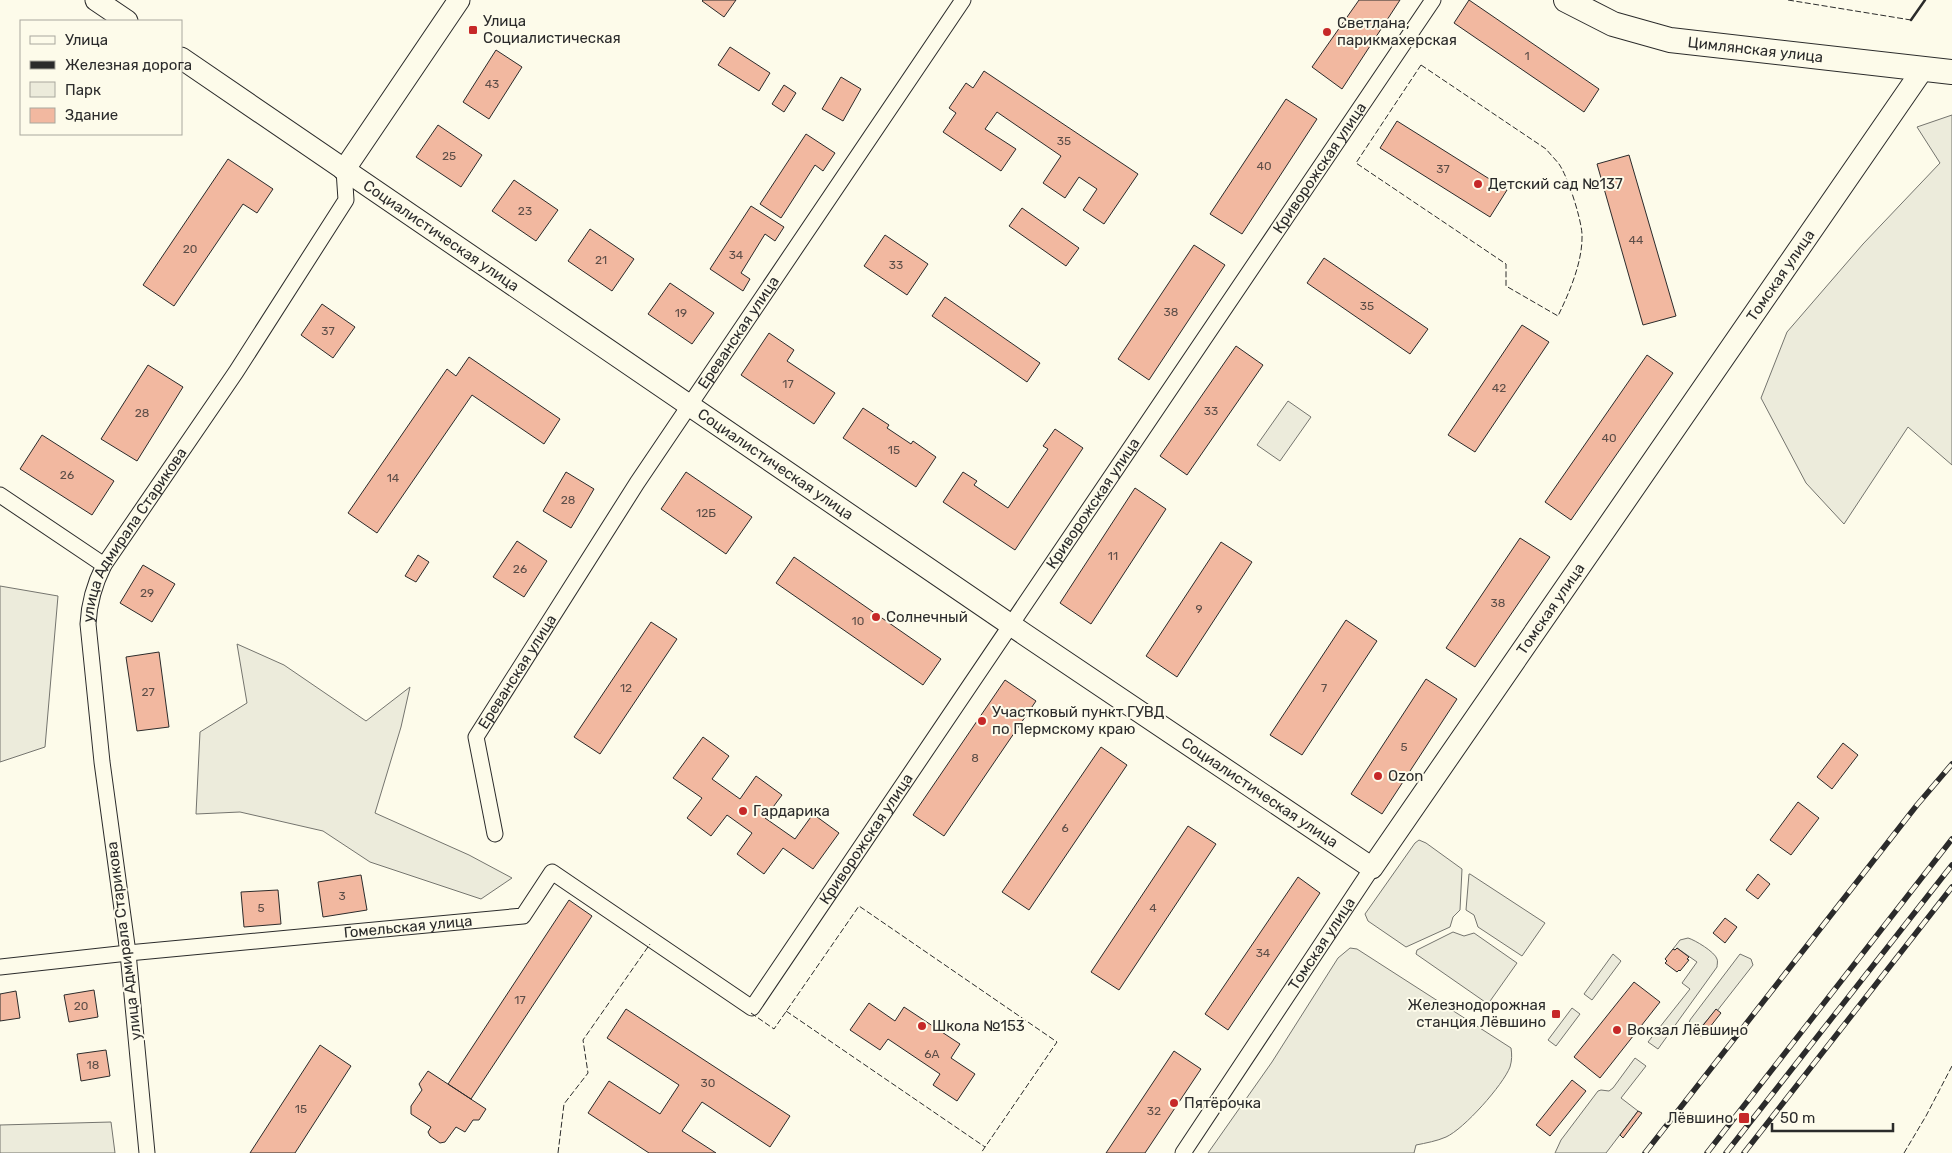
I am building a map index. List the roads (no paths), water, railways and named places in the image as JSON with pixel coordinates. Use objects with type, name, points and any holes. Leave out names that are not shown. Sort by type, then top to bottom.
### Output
[{"type":"main road","name":"Цимлянская улица","points":[[1566,0],[1613,24],[1670,40],[1952,72]]},
{"type":"street","points":[[96,0],[126,20]]},
{"type":"street","points":[[344,170],[459,0]]},
{"type":"street","name":"Ереванская улица","points":[[495,834],[476,737],[637,483],[963,0]]},
{"type":"street","name":"Криворожская улица","points":[[752,1008],[1433,0]]},
{"type":"street","name":"Социалистическая улица","points":[[182,59],[1011,625],[1372,868]]},
{"type":"street","name":"Томская улица","points":[[1184,1153],[1372,868],[1923,69]]},
{"type":"street","name":"улица Адмирала Старикова","points":[[147,1153],[128,953],[102,762],[88,624],[89,605],[96,581],[104,565],[236,372],[346,200],[344,170]]},
{"type":"street","points":[[0,495],[104,565]]},
{"type":"street","name":"Гомельская улица","points":[[0,967],[128,953],[523,916],[552,872],[752,1008]]},
{"type":"railway","points":[[1645,1153],[1917,805],[1952,764]]},
{"type":"railway","points":[[1707,1153],[1952,839]]},
{"type":"railway","points":[[1726,1153],[1952,865]]},
{"type":"railway","points":[[1744,1153],[1952,887]]},
{"type":"place","name":"Улица Социалистическая","points":[[473,30]]},
{"type":"place","name":"Светлана, парикмахерская","points":[[1327,32]]},
{"type":"place","name":"Детский сад №137","points":[[1478,184]]},
{"type":"place","name":"Солнечный","points":[[876,617]]},
{"type":"place","name":"Участковый пункт ГУВД по Пермскому краю","points":[[982,721]]},
{"type":"place","name":"Ozon","points":[[1378,776]]},
{"type":"place","name":"Гардарика","points":[[743,811]]},
{"type":"place","name":"Железнодорожная станция Лёвшино","points":[[1556,1014]]},
{"type":"place","name":"Школа №153","points":[[922,1026]]},
{"type":"place","name":"Вокзал Лёвшино","points":[[1617,1030]]},
{"type":"place","name":"Пятёрочка","points":[[1174,1103]]},
{"type":"place","name":"Лёвшино","points":[[1744,1118]]}]
